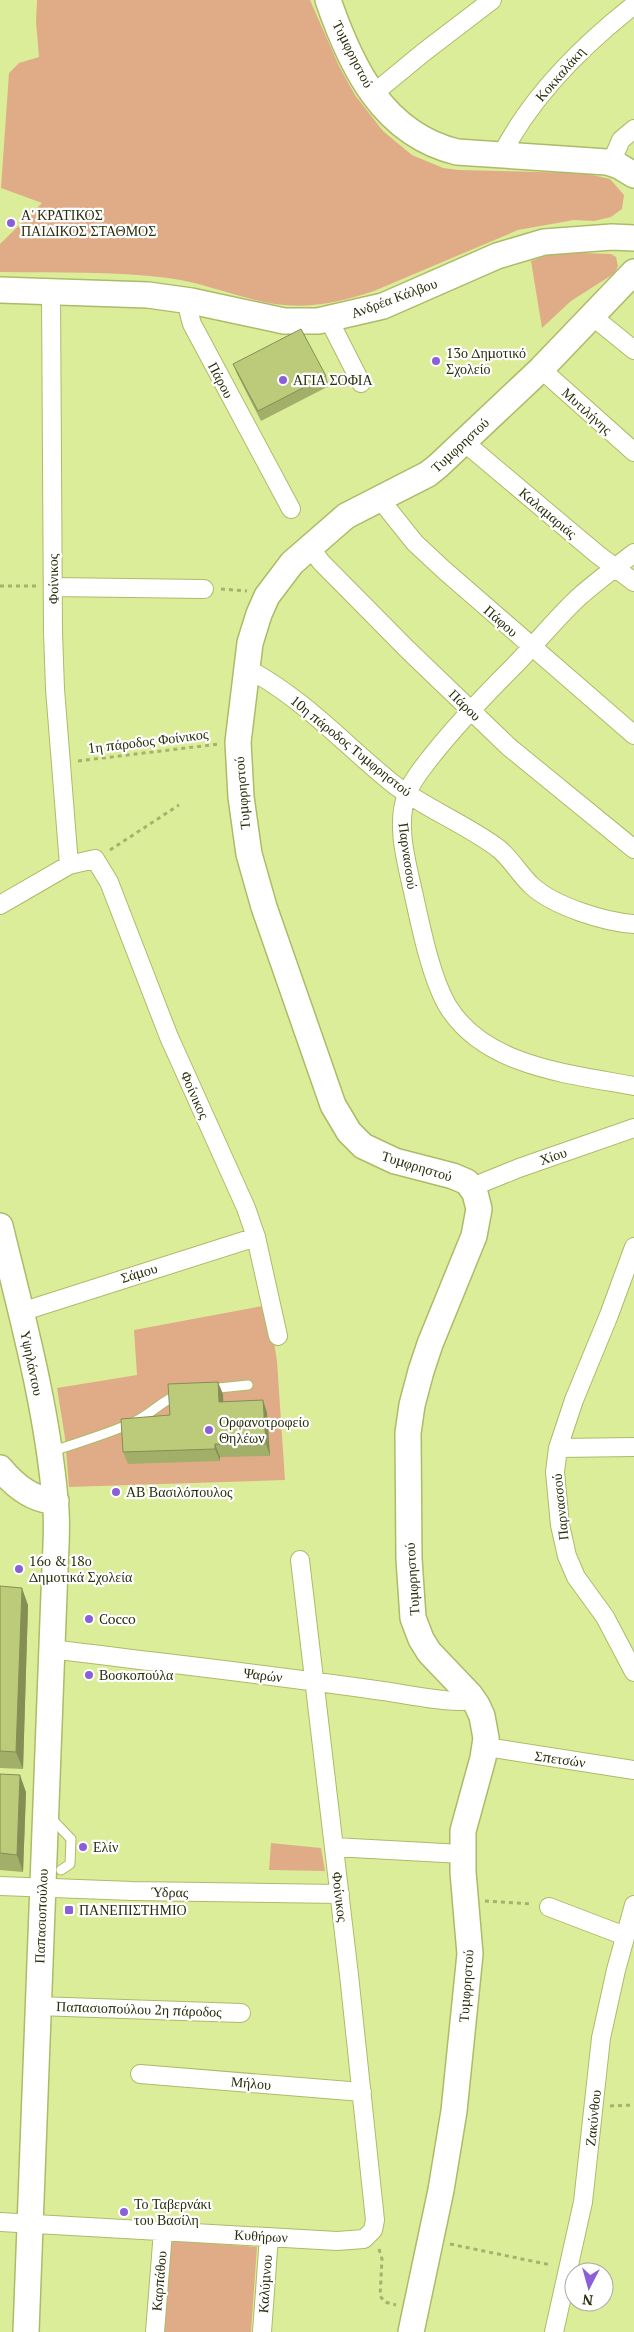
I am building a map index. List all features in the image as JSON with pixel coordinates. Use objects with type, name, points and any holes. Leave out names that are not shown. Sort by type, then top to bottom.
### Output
[{"type":"street","name":"Τυμφρηστού","points":[[328,0],[345,44],[373,94],[396,121],[425,142],[457,152],[611,163],[634,175]]},
{"type":"street","points":[[373,94],[492,0]]},
{"type":"street","name":"Κοκκαλάκη","points":[[501,156],[523,118],[581,50],[634,5]]},
{"type":"street","points":[[611,163],[620,140],[634,129]]},
{"type":"street","points":[[626,237],[628,228],[634,218]]},
{"type":"street","name":"Ανδρέα Κάλβου","points":[[0,290],[148,296],[191,301],[284,321],[329,320],[383,306],[497,256],[534,244],[561,239],[626,237]]},
{"type":"street","name":"Τυμφρηστού","points":[[411,2332],[431,2240],[454,2111],[470,1954],[462,1854],[463,1831],[486,1747],[486,1732],[482,1716],[470,1694],[430,1652],[421,1639],[413,1618],[409,1560],[408,1455],[412,1405],[421,1371],[478,1220],[479,1209],[472,1187],[454,1176],[409,1166],[368,1150],[352,1137],[337,1112],[325,1083],[253,873],[241,797],[238,742],[246,668],[254,628],[267,596],[292,563],[346,516],[428,474],[541,369],[634,272]]},
{"type":"street","name":"Φοίνικος","points":[[51,292],[55,689],[69,865]]},
{"type":"street","name":"Πάρου","points":[[191,301],[190,313],[192,324],[291,509]]},
{"type":"street","points":[[592,316],[634,350]]},
{"type":"street","points":[[329,320],[361,383]]},
{"type":"street","name":"Μυτιλήνης","points":[[541,369],[634,452]]},
{"type":"street","name":"Καλαμαριάς","points":[[464,442],[634,582]]},
{"type":"street","name":"Πάφου","points":[[379,498],[415,543],[532,648],[634,735]]},
{"type":"street","name":"Πάρου","points":[[310,547],[328,569],[408,650],[509,746],[634,848]]},
{"type":"street","name":"Παρνασσού","points":[[634,553],[580,596],[471,710],[433,754],[407,793],[402,829],[415,902],[440,988],[455,1016],[472,1034],[485,1044],[515,1058],[558,1071],[634,1086]]},
{"type":"street","points":[[53,587],[204,589]]},
{"type":"street","name":"10η πάροδος Τυμφρηστού","points":[[246,668],[264,677],[310,711],[407,793],[500,850],[531,885],[546,897],[613,921],[634,924]]},
{"type":"street","points":[[0,905],[69,865],[96,859]]},
{"type":"street","name":"Φοίνικος","points":[[96,859],[109,882],[169,1037],[246,1208],[256,1237],[278,1336]]},
{"type":"street","name":"Χίου","points":[[472,1187],[519,1168],[634,1128]]},
{"type":"street","name":"Υψηλάντου","points":[[0,1226],[21,1312],[50,1452],[56,1501]]},
{"type":"street","name":"Σάμου","points":[[21,1312],[256,1237]]},
{"type":"street","name":"Παρνασσού","points":[[632,1662],[605,1617],[576,1577],[567,1556],[562,1536],[556,1491],[556,1463],[558,1448],[574,1400],[609,1315],[634,1247]]},
{"type":"street","points":[[558,1448],[634,1447]]},
{"type":"street","points":[[0,1468],[25,1492],[42,1500],[56,1501]]},
{"type":"street","name":"Παπασιοπούλου","points":[[26,2332],[56,1501]]},
{"type":"street","name":"Φοίνικος","points":[[300,1560],[362,2092],[375,2220],[373,2230],[370,2233]]},
{"type":"street","name":"Ψαρών","points":[[51,1649],[314,1681],[448,1700],[468,1702],[470,1694]]},
{"type":"street","name":"Σπετσών","points":[[486,1747],[634,1770]]},
{"type":"street","points":[[334,1847],[462,1854]]},
{"type":"street","name":"Ύδρας","points":[[0,1886],[42,1889],[340,1894]]},
{"type":"street","points":[[550,1907],[625,1936]]},
{"type":"street","name":"Ζακύνθου","points":[[570,2262],[583,2202],[601,2038],[625,1936],[633,1912]]},
{"type":"street","name":"Παπασιοπούλου 2η πάροδος","points":[[38,2006],[241,2013]]},
{"type":"street","name":"Μήλου","points":[[140,2074],[362,2092]]},
{"type":"street","name":"Κυθήρων","points":[[0,2222],[350,2241],[364,2239],[370,2233]]},
{"type":"street","name":"Καρπάθου","points":[[155,2332],[163,2230]]},
{"type":"street","name":"Καλύμνου","points":[[262,2332],[269,2237]]},
{"type":"street","name":"Ζακύνθου","points":[[554,2332],[564,2289]]},
{"type":"lane","points":[[50,1452],[135,1421],[150,1413],[169,1398],[184,1392],[248,1385]]},
{"type":"lane","points":[[44,1812],[71,1839],[70,1864],[61,1870]]},
{"type":"path","points":[[0,586],[53,587]]},
{"type":"path","points":[[204,589],[241,590],[267,596]]},
{"type":"path","name":"1η πάροδος Φοίνικος","points":[[61,764],[103,757],[238,742]]},
{"type":"path","points":[[96,859],[178,804]]},
{"type":"path","points":[[466,1899],[550,1907]]},
{"type":"path","points":[[595,2105],[621,2107],[634,2105]]},
{"type":"path","points":[[431,2240],[564,2267]]},
{"type":"path","points":[[382,2259],[380,2296],[393,2305],[416,2308]]},
{"type":"shaded area","points":[[37,0],[310,0],[339,66],[355,95],[383,131],[412,155],[443,168],[459,170],[584,173],[610,179],[624,195],[622,209],[611,217],[594,221],[574,220],[518,230],[374,291],[341,301],[318,305],[296,306],[269,303],[183,280],[168,278],[105,273],[0,272],[0,244],[42,203],[1,188],[9,73],[19,63],[39,57],[36,22]]},
{"type":"shaded area","points":[[557,252],[611,254],[616,257],[618,266],[615,273],[571,301],[542,328],[531,261]]},
{"type":"shaded area","points":[[268,1305],[277,1361],[285,1480],[69,1487],[65,1438],[57,1388],[137,1375],[134,1330]]},
{"type":"shaded area","points":[[271,1843],[321,1848],[325,1871],[269,1870]]},
{"type":"shaded area","points":[[170,2240],[257,2247],[251,2332],[163,2332]]},
{"type":"building","name":"ΑΓΙΑ ΣΟΦΙΑ","points":[[301,329],[326,376],[258,411],[233,364]]},
{"type":"building","name":"Ορφανοτροφείο Θηλέων","points":[[218,1382],[219,1402],[263,1400],[266,1444],[215,1444],[215,1449],[123,1452],[121,1419],[170,1415],[168,1384]]},
{"type":"building","points":[[0,1586],[22,1588],[16,1752],[0,1751]]},
{"type":"building","points":[[0,1774],[20,1775],[17,1855],[0,1853]]},
{"type":"place","name":"Α' ΚΡΑΤΙΚΟΣ ΠΑΙΔΙΚΟΣ ΣΤΑΘΜΟΣ","points":[[11,223]]},
{"type":"place","name":"13ο Δημοτικό Σχολείο","points":[[436,361]]},
{"type":"place","name":"ΑΓΙΑ ΣΟΦΙΑ","points":[[283,380]]},
{"type":"place","name":"Ορφανοτροφείο Θηλέων","points":[[209,1430]]},
{"type":"place","name":"ΑΒ Βασιλόπουλος","points":[[116,1492]]},
{"type":"place","name":"16ο & 18ο Δημοτικά Σχολεία","points":[[19,1569]]},
{"type":"place","name":"Cocco","points":[[89,1619]]},
{"type":"place","name":"Βοσκοπούλα","points":[[89,1675]]},
{"type":"place","name":"Ελίν","points":[[83,1847]]},
{"type":"place","name":"ΠΑΝΕΠΙΣΤΗΜΙΟ","points":[[69,1910]]},
{"type":"place","name":"Το Ταβερνάκι του Βασίλη","points":[[124,2212]]}]
